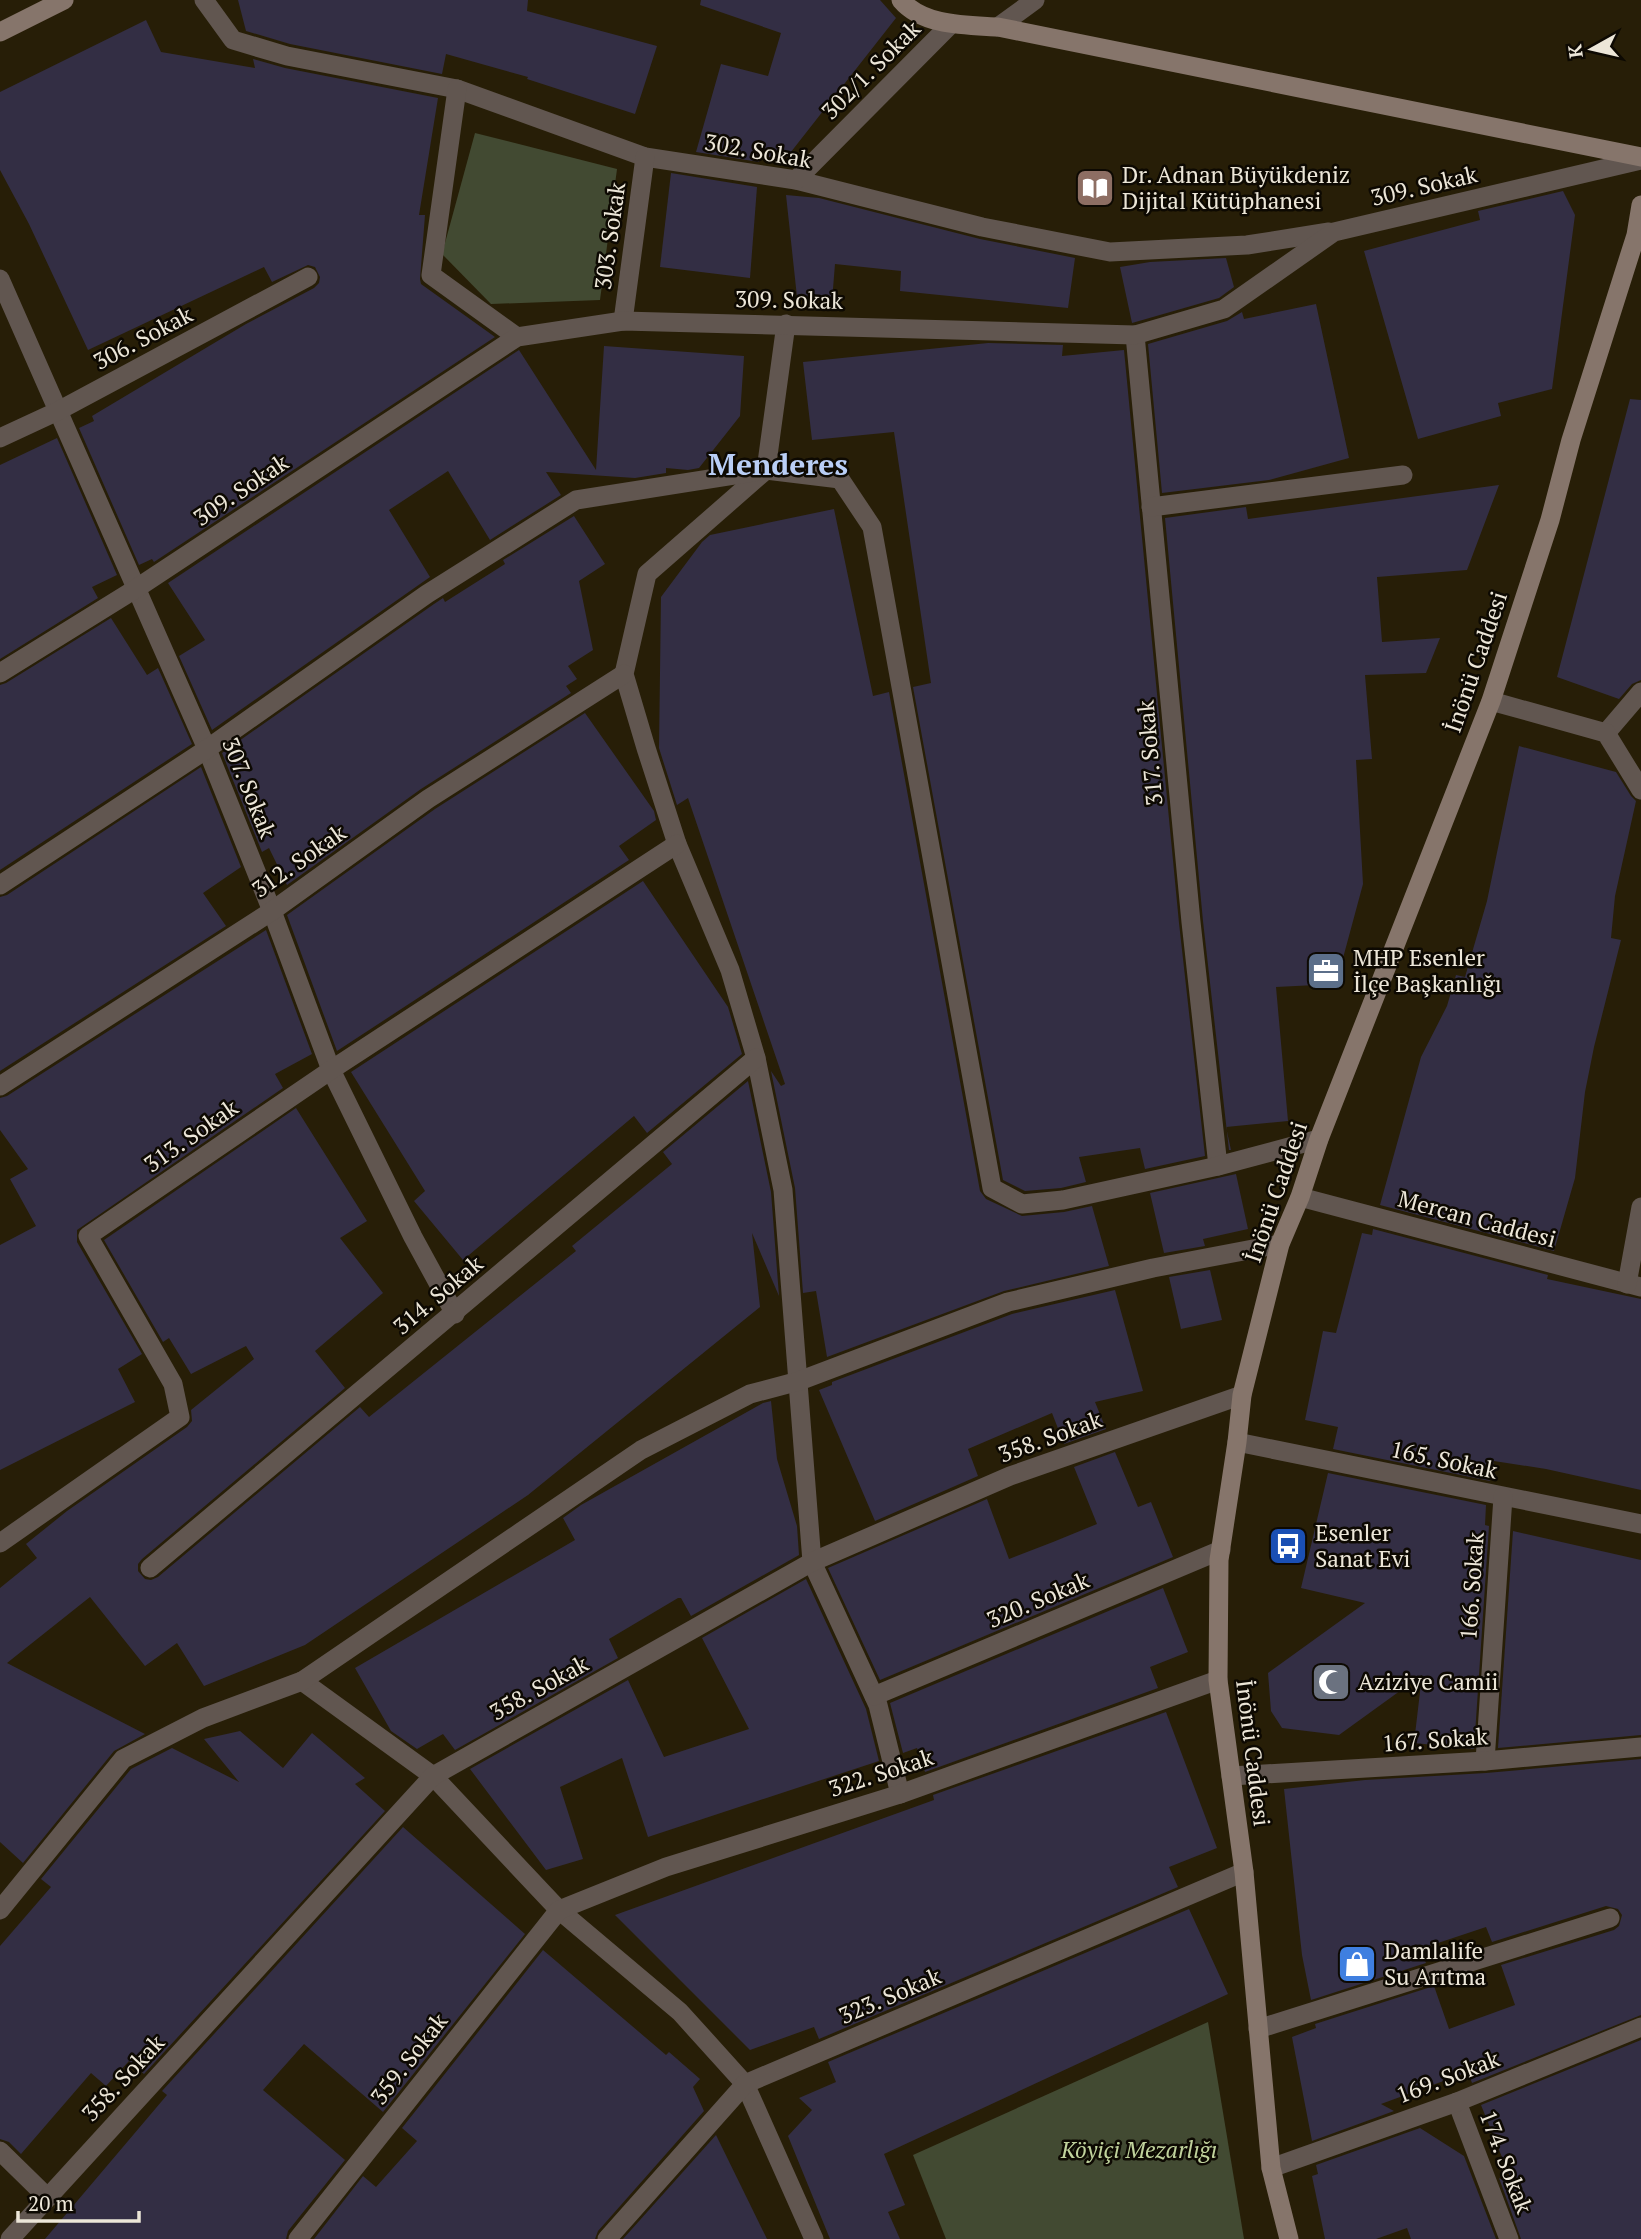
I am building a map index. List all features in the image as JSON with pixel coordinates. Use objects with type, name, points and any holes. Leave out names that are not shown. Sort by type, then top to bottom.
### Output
[{"type":"main road","points":[[0,32],[64,0]]},
{"type":"main road","points":[[901,0],[910,11],[951,24],[998,27],[1641,159]]},
{"type":"main road","name":"İnönü Caddesi","points":[[1289,2239],[1271,2168],[1244,1872],[1218,1680],[1219,1560],[1242,1395],[1280,1244],[1490,701],[1550,520],[1571,440],[1636,235],[1641,205]]},
{"type":"street","name":"302. Sokak","points":[[204,0],[233,40],[287,56],[457,89],[645,157],[796,180],[982,227],[1110,252],[1247,245],[1334,232]]},
{"type":"street","points":[[998,27],[1035,0]]},
{"type":"street","name":"302/1. Sokak","points":[[796,180],[951,24]]},
{"type":"street","points":[[457,89],[431,275],[517,337]]},
{"type":"street","name":"303. Sokak","points":[[623,321],[645,157]]},
{"type":"street","name":"309. Sokak","points":[[0,673],[137,588],[517,337],[623,321],[1135,335],[1224,309],[1334,232],[1641,159]]},
{"type":"street","name":"306. Sokak","points":[[0,438],[58,411],[308,277]]},
{"type":"street","name":"307. Sokak","points":[[0,279],[207,749],[272,911],[331,1070],[454,1314]]},
{"type":"street","points":[[786,324],[766,470],[647,574],[624,674],[677,844],[730,970],[756,1058],[783,1190],[812,1562],[878,1705],[900,1794]]},
{"type":"street","name":"317. Sokak","points":[[1135,335],[1189,908],[1217,1166]]},
{"type":"street","points":[[0,885],[207,749],[426,594],[576,500],[766,470],[840,479],[872,527],[992,1188],[1022,1204],[1063,1200],[1217,1166],[1319,1139]]},
{"type":"street","points":[[1151,507],[1403,475]]},
{"type":"street","name":"312. Sokak","points":[[0,1086],[272,911],[428,799],[624,674]]},
{"type":"street","points":[[1606,733],[1641,692]]},
{"type":"street","points":[[1490,701],[1606,733],[1641,790]]},
{"type":"street","name":"313. Sokak","points":[[0,1543],[180,1417],[173,1384],[88,1236],[331,1070],[677,844]]},
{"type":"street","name":"314. Sokak","points":[[150,1568],[756,1058]]},
{"type":"street","name":"Mercan Caddesi","points":[[1300,1197],[1634,1285]]},
{"type":"street","points":[[1634,1285],[1641,1207]]},
{"type":"street","points":[[0,1910],[123,1759],[203,1718],[302,1681],[642,1450],[750,1394],[799,1381],[1008,1302],[1153,1268],[1280,1244]]},
{"type":"street","name":"358. Sokak","points":[[10,2239],[433,1776],[812,1562],[1010,1476],[1242,1395]]},
{"type":"street","name":"165. Sokak","points":[[1237,1442],[1641,1524]]},
{"type":"street","name":"166. Sokak","points":[[1485,1762],[1503,1497]]},
{"type":"street","name":"320. Sokak","points":[[874,1696],[1221,1550]]},
{"type":"street","name":"322. Sokak","points":[[559,1910],[666,1867],[900,1794],[1218,1680]]},
{"type":"street","points":[[302,1681],[433,1776],[559,1910],[680,2012],[745,2084],[814,2239]]},
{"type":"street","name":"167. Sokak","points":[[1231,1776],[1485,1762],[1641,1747]]},
{"type":"street","name":"323. Sokak","points":[[607,2239],[745,2084],[1244,1872]]},
{"type":"street","name":"359. Sokak","points":[[298,2239],[559,1910]]},
{"type":"street","points":[[1258,2029],[1610,1918]]},
{"type":"street","name":"169. Sokak","points":[[1271,2168],[1457,2102],[1641,2026]]},
{"type":"street","name":"174. Sokak","points":[[1457,2102],[1509,2239]]},
{"type":"street","points":[[0,2151],[47,2197]]},
{"type":"green space","points":[[475,133],[617,169],[600,300],[491,304],[442,254]]},
{"type":"green space","name":"Köyiçi Mezarlığı","points":[[1208,2022],[1244,2239],[946,2239],[913,2155]]},
{"type":"building","points":[[238,0],[528,0],[527,11],[657,46],[635,114],[527,79],[528,77],[446,54],[442,74],[290,44],[246,31]]},
{"type":"building","points":[[701,0],[880,0],[896,18],[787,157],[760,157],[759,162],[696,152],[721,64],[768,76],[781,33],[700,5]]},
{"type":"building","points":[[146,20],[161,52],[255,68],[253,59],[285,68],[438,98],[419,215],[425,215],[421,284],[495,337],[154,562],[152,559],[139,565],[79,428],[94,421],[92,416],[246,324],[314,288],[320,277],[315,267],[308,265],[272,282],[264,267],[88,350],[29,224],[0,170],[0,92]]},
{"type":"building","points":[[671,173],[757,187],[750,278],[660,267]]},
{"type":"building","points":[[1563,191],[1575,215],[1552,389],[1498,403],[1501,416],[1418,439],[1364,251],[1480,220],[1478,211]]},
{"type":"building","points":[[786,195],[819,198],[980,239],[1075,258],[1068,308],[900,291],[901,271],[835,264],[832,301],[797,297]]},
{"type":"building","points":[[1226,258],[1234,287],[1219,298],[1132,323],[1120,267],[1150,262]]},
{"type":"building","points":[[1316,304],[1349,458],[1269,480],[1162,493],[1148,344],[1227,321],[1242,312],[1244,319]]},
{"type":"building","points":[[988,343],[1063,345],[1062,356],[1124,350],[1179,923],[1205,1156],[1145,1169],[1140,1148],[1079,1157],[1086,1182],[1061,1188],[1025,1191],[1003,1180],[913,687],[931,683],[894,432],[812,440],[803,362]]},
{"type":"building","points":[[604,346],[744,356],[740,416],[699,468],[666,468],[666,473],[635,478],[546,472],[561,495],[490,540],[448,471],[389,510],[430,577],[212,730],[179,656],[205,640],[168,583],[519,350],[596,470]]},
{"type":"building","points":[[1630,399],[1641,400],[1641,680],[1632,684],[1619,699],[1557,677]]},
{"type":"building","points":[[57,438],[117,575],[92,587],[98,598],[0,659],[0,465]]},
{"type":"building","points":[[1499,485],[1467,570],[1377,577],[1382,642],[1440,638],[1426,673],[1365,675],[1372,759],[1356,760],[1363,884],[1336,984],[1276,987],[1288,1121],[1226,1127],[1203,921],[1165,518],[1246,507],[1248,519]]},
{"type":"building","points":[[834,509],[873,696],[889,692],[980,1191],[986,1199],[1022,1216],[1092,1206],[1109,1266],[1004,1291],[827,1357],[816,1291],[803,1293],[795,1188],[771,1071],[781,1086],[785,1084],[688,798],[677,805],[659,748],[661,597],[710,535]]},
{"type":"building","points":[[574,516],[605,564],[579,581],[593,650],[568,666],[577,679],[566,686],[571,693],[421,789],[287,885],[269,848],[262,852],[222,753],[434,604],[443,598],[445,602],[505,564],[503,560]]},
{"type":"building","points":[[111,618],[147,675],[158,668],[192,744],[0,870],[0,685]]},
{"type":"building","points":[[585,713],[654,811],[656,820],[619,846],[629,860],[337,1051],[287,915],[435,809]]},
{"type":"building","points":[[1519,746],[1616,772],[1636,801],[1615,896],[1611,938],[1621,940],[1585,1092],[1575,1178],[1554,1251],[1380,1205],[1421,1057],[1447,1006],[1456,975],[1465,977],[1487,901]]},
{"type":"building","points":[[201,767],[241,867],[203,893],[226,926],[0,1071],[0,897],[7,895]]},
{"type":"building","points":[[643,881],[728,1007],[742,1054],[647,1133],[634,1116],[463,1260],[414,1201],[425,1191],[351,1072]]},
{"type":"building","points":[[266,930],[312,1054],[275,1074],[283,1088],[77,1230],[77,1242],[142,1354],[118,1369],[135,1402],[0,1470],[0,1245],[36,1226],[10,1179],[28,1169],[0,1130],[0,1098]]},
{"type":"building","points":[[748,1081],[771,1192],[779,1296],[752,1233],[760,1307],[528,1495],[305,1645],[204,1686],[177,1643],[145,1666],[90,1597],[7,1663],[145,1734],[114,1751],[23,1863],[0,1842],[0,1588],[37,1558],[26,1544],[67,1511],[187,1427],[192,1421],[191,1410],[254,1359],[246,1346],[191,1374],[169,1338],[163,1342],[104,1240],[296,1108],[367,1221],[340,1238],[383,1293],[315,1351],[345,1388],[142,1559],[138,1564],[138,1571],[145,1579],[151,1580],[158,1577],[360,1407],[369,1417],[576,1251],[572,1246],[672,1164],[663,1152]]},
{"type":"building","points":[[1236,1174],[1248,1229],[1203,1239],[1205,1246],[1164,1253],[1150,1193]]},
{"type":"building","points":[[1373,1229],[1548,1275],[1547,1279],[1641,1299],[1641,1490],[1546,1469],[1494,1461],[1490,1481],[1333,1449],[1338,1427],[1305,1420],[1323,1331],[1336,1333],[1362,1233],[1372,1235]]},
{"type":"building","points":[[1210,1270],[1222,1320],[1181,1329],[1169,1277]]},
{"type":"building","points":[[1115,1290],[1143,1391],[1095,1402],[1106,1429],[1064,1444],[1052,1413],[968,1449],[978,1476],[875,1521],[819,1390],[832,1385],[832,1382],[1012,1314]]},
{"type":"building","points":[[771,1401],[777,1459],[797,1526],[799,1555],[691,1616],[681,1598],[678,1598],[609,1639],[618,1658],[455,1750],[443,1734],[417,1749],[391,1731],[355,1668],[575,1540],[563,1518],[581,1505]]},
{"type":"building","points":[[1115,1452],[1138,1507],[1151,1502],[1173,1557],[880,1680],[828,1568],[987,1499],[1009,1559],[1053,1542],[1097,1524],[1074,1467]]},
{"type":"building","points":[[1328,1473],[1486,1505],[1485,1525],[1489,1526],[1474,1749],[1414,1743],[1422,1675],[1339,1735],[1282,1728],[1271,1711],[1268,1673],[1365,1603],[1301,1588]]},
{"type":"building","points":[[1513,1531],[1641,1560],[1641,1735],[1498,1748]]},
{"type":"building","points":[[806,1579],[866,1709],[879,1761],[648,1837],[622,1758],[560,1787],[583,1859],[546,1870],[470,1769],[628,1680],[664,1757],[749,1729],[702,1638]]},
{"type":"building","points":[[1163,1588],[1188,1652],[1150,1667],[1158,1688],[925,1772],[917,1748],[903,1753],[890,1703]]},
{"type":"building","points":[[1166,1712],[1217,1848],[1169,1867],[1178,1887],[819,2039],[814,2027],[750,2050],[615,1915],[934,1800],[933,1795]]},
{"type":"building","points":[[240,1731],[283,1768],[312,1733],[365,1778],[355,1784],[385,1811],[144,2074],[129,2061],[106,2086],[91,2073],[21,2154],[9,2142],[0,2139],[0,1946],[51,1887],[41,1879],[131,1769],[172,1748],[239,1782],[204,1739]]},
{"type":"building","points":[[1641,1759],[1641,2015],[1472,2083],[1468,2072],[1381,2104],[1394,2111],[1312,2141],[1292,2037],[1316,2028],[1315,2024],[1434,1986],[1449,2029],[1515,2005],[1501,1965],[1614,1930],[1619,1926],[1622,1915],[1618,1909],[1606,1906],[1492,1942],[1486,1927],[1420,1949],[1426,1963],[1311,2000],[1302,1955],[1284,1789],[1365,1780],[1486,1773]]},
{"type":"building","points":[[403,1827],[525,1934],[383,2112],[304,2044],[263,2090],[345,2160],[288,2231],[286,2239],[45,2239],[167,2095],[162,2091]]},
{"type":"building","points":[[1189,1909],[1228,1994],[884,2154],[905,2205],[888,2212],[900,2239],[830,2239],[788,2136],[812,2110],[799,2098],[836,2082],[828,2062]]},
{"type":"building","points":[[543,1950],[666,2055],[669,2052],[700,2079],[693,2087],[704,2111],[598,2231],[595,2239],[314,2239],[363,2176],[376,2187],[417,2141],[402,2128]]},
{"type":"building","points":[[1641,2040],[1641,2239],[1521,2239],[1499,2178],[1514,2187],[1481,2105]]},
{"type":"building","points":[[1420,2128],[1464,2156],[1496,2239],[1411,2239],[1407,2228],[1376,2239],[1325,2239],[1312,2176],[1318,2174],[1316,2165]]},
{"type":"building","points":[[716,2135],[767,2239],[623,2239]]},
{"type":"place","name":"Dr. Adnan Büyükdeniz Dijital Kütüphanesi","points":[[1095,188]]},
{"type":"place","name":"MHP Esenler İlçe Başkanlığı","points":[[1326,971]]},
{"type":"place","name":"Esenler Sanat Evi","points":[[1288,1546]]},
{"type":"place","name":"Aziziye Camii","points":[[1331,1682]]},
{"type":"place","name":"Damlalife Su Arıtma","points":[[1357,1964]]},
{"type":"district","name":"Menderes","points":[[778,465]]}]
